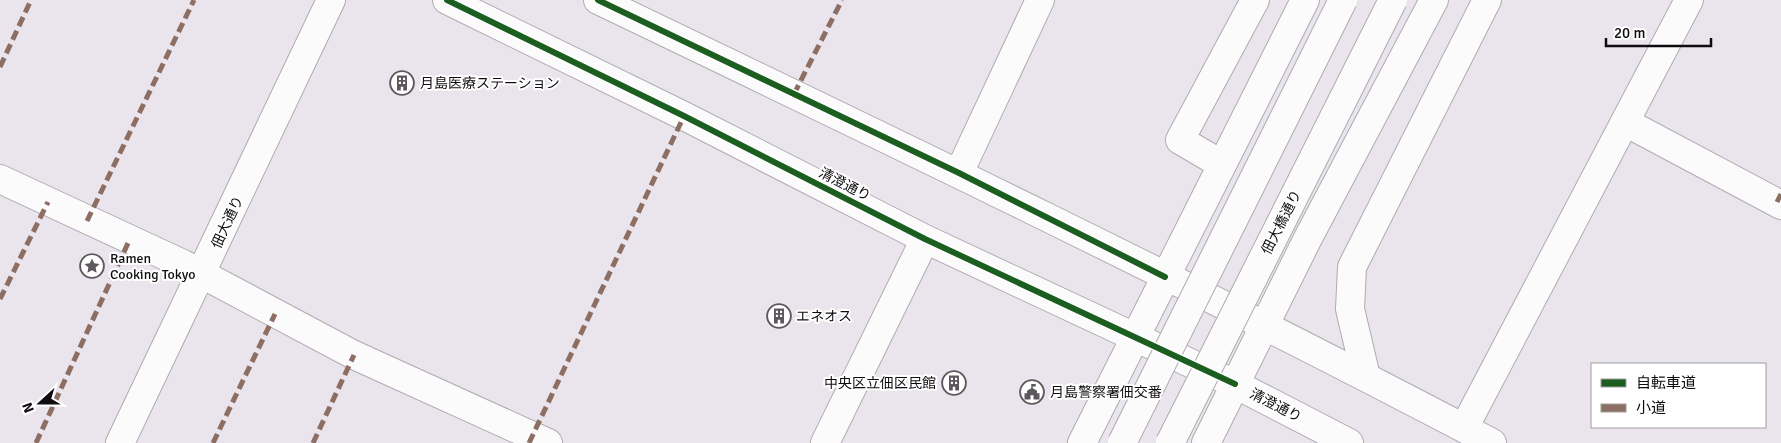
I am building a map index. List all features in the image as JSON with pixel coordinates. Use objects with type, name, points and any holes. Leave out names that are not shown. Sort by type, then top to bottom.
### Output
[{"type":"main road","name":"佃大通り","points":[[120,443],[331,0]]},
{"type":"main road","name":"清澄通り","points":[[447,0],[684,116],[925,239],[1235,384],[1349,443]]},
{"type":"main road","points":[[598,0],[959,173],[1265,325],[1492,443]]},
{"type":"main road","points":[[959,173],[1040,0]]},
{"type":"main road","points":[[1221,164],[1180,140],[1255,0]]},
{"type":"main road","points":[[1082,443],[1305,0]]},
{"type":"main road","points":[[1122,443],[1343,0]]},
{"type":"main road","name":"佃大橋通り","points":[[1170,443],[1393,0]]},
{"type":"main road","points":[[1206,443],[1308,238],[1434,0]]},
{"type":"main road","points":[[1366,377],[1350,309],[1352,267],[1488,0]]},
{"type":"main road","points":[[1464,428],[1689,0]]},
{"type":"main road","points":[[1625,122],[1781,204]]},
{"type":"main road","points":[[0,179],[201,275],[354,355],[548,443]]},
{"type":"main road","points":[[825,443],[925,239]]},
{"type":"marked path","points":[[0,67],[31,0]]},
{"type":"marked path","points":[[87,221],[194,0]]},
{"type":"marked path","points":[[794,94],[842,0]]},
{"type":"marked path","points":[[529,443],[684,116]]},
{"type":"marked path","points":[[1777,202],[1781,194]]},
{"type":"marked path","points":[[0,299],[48,202]]},
{"type":"marked path","points":[[36,443],[129,241]]},
{"type":"marked path","points":[[213,443],[275,314]]},
{"type":"marked path","points":[[313,443],[354,355]]},
{"type":"cycle path","points":[[447,0],[684,116],[925,239],[1235,384]]},
{"type":"cycle path","points":[[598,0],[959,173],[1165,277]]},
{"type":"place","name":"月島医療ステーション","points":[[402,83]]},
{"type":"place","name":"Ramen Cooking Tokyo","points":[[92,266]]},
{"type":"place","name":"エネオス","points":[[779,316]]},
{"type":"place","name":"中央区立佃区民館","points":[[954,383]]},
{"type":"place","name":"月島警察署佃交番","points":[[1032,392]]}]
